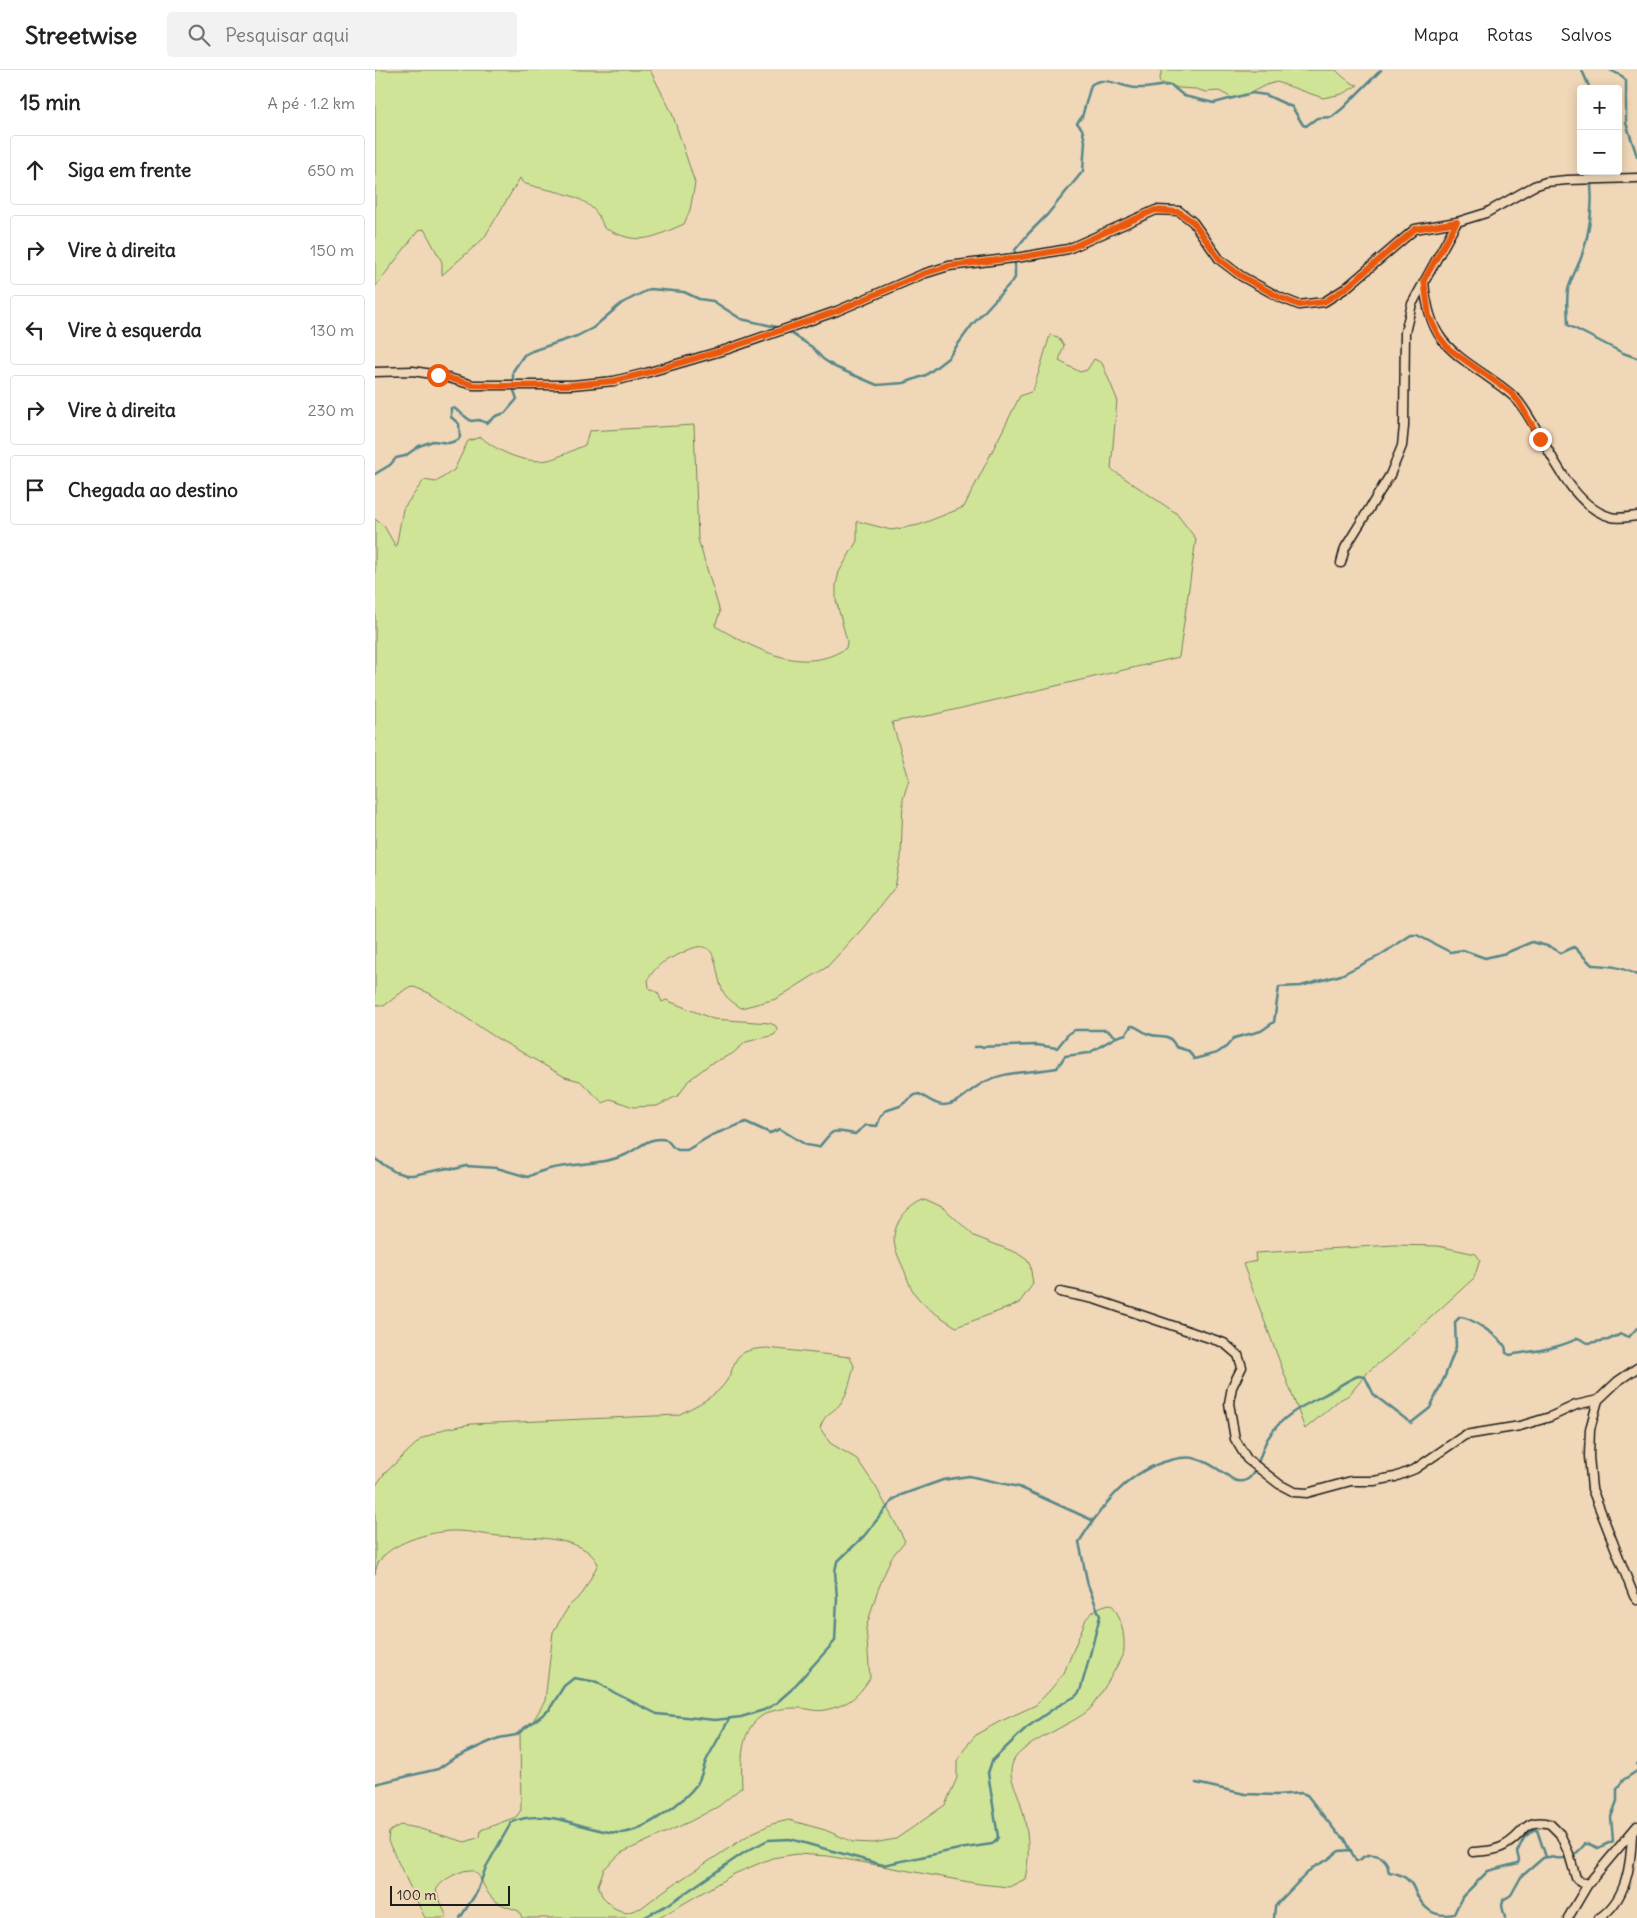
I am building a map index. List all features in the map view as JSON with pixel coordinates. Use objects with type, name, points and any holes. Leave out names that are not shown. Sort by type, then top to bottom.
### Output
[{"type":"street","points":[[375,372],[413,371],[482,386],[572,385],[614,381],[727,349],[837,311],[923,274],[949,266],[1068,249],[1155,210],[1179,212],[1193,222],[1220,260],[1241,276],[1279,297],[1299,305],[1324,302],[1346,288],[1415,229],[1457,222],[1486,212],[1533,186],[1546,182],[1637,178]]},
{"type":"street","points":[[1341,563],[1345,548],[1390,475],[1401,446],[1404,426],[1405,332],[1412,304],[1457,222]]},
{"type":"street","points":[[1424,280],[1429,316],[1438,335],[1449,349],[1510,392],[1519,402],[1540,439],[1582,501],[1611,517],[1637,516]]},
{"type":"street","points":[[1060,1292],[1094,1298],[1223,1342],[1238,1355],[1242,1367],[1232,1387],[1229,1403],[1235,1439],[1247,1459],[1279,1484],[1294,1492],[1307,1492],[1322,1487],[1351,1482],[1374,1481],[1395,1477],[1415,1469],[1465,1435],[1520,1426],[1550,1417],[1575,1405],[1598,1400]]},
{"type":"street","points":[[1637,1368],[1618,1381],[1598,1400],[1590,1429],[1589,1456],[1592,1489],[1637,1600]]},
{"type":"street","points":[[1473,1852],[1491,1850],[1506,1845],[1527,1824],[1537,1822],[1550,1824],[1560,1834],[1569,1854],[1576,1878],[1588,1884]]},
{"type":"street","points":[[1568,1918],[1588,1884],[1637,1826]]},
{"type":"street","points":[[1599,1918],[1608,1913],[1624,1888],[1631,1857],[1632,1834]]},
{"type":"green space","points":[[375,70],[650,70],[672,113],[695,183],[690,210],[684,224],[653,237],[636,239],[616,234],[604,228],[599,216],[582,200],[523,183],[520,178],[484,238],[442,275],[442,262],[424,229],[418,231],[375,287]]},
{"type":"green space","points":[[1162,70],[1336,70],[1343,77],[1358,85],[1342,94],[1323,98],[1277,82],[1248,94],[1232,98],[1219,91],[1206,92],[1196,89],[1179,88],[1159,82]]},
{"type":"green space","points":[[1050,335],[1058,337],[1064,345],[1059,361],[1080,372],[1087,370],[1094,359],[1102,363],[1117,399],[1111,469],[1176,513],[1196,539],[1179,657],[932,715],[892,722],[909,779],[903,799],[901,858],[895,887],[863,928],[827,967],[776,999],[741,1008],[726,996],[711,952],[705,947],[697,947],[663,962],[648,979],[649,988],[658,993],[662,1002],[666,1000],[713,1019],[770,1023],[776,1026],[777,1031],[774,1035],[746,1042],[732,1054],[710,1064],[688,1081],[679,1095],[657,1106],[633,1107],[611,1099],[603,1103],[580,1081],[565,1077],[495,1037],[429,993],[414,987],[407,988],[384,1006],[375,1004],[375,519],[384,526],[396,547],[403,509],[424,480],[436,482],[454,470],[468,441],[481,437],[512,456],[539,461],[553,459],[585,445],[589,431],[694,425],[698,539],[720,612],[715,626],[746,643],[779,656],[796,660],[813,660],[830,656],[846,648],[847,641],[836,600],[836,585],[839,572],[857,541],[857,521],[891,530],[919,525],[964,507],[1020,396],[1033,391]]},
{"type":"green space","points":[[925,1199],[944,1208],[974,1236],[1017,1253],[1027,1260],[1030,1265],[1033,1284],[1019,1303],[956,1327],[932,1311],[919,1299],[909,1283],[896,1252],[894,1239],[897,1226],[903,1214],[913,1205]]},
{"type":"green space","points":[[1394,1245],[1438,1246],[1476,1254],[1480,1260],[1474,1278],[1394,1351],[1369,1371],[1349,1395],[1338,1401],[1305,1429],[1243,1264],[1256,1261],[1255,1253]]},
{"type":"green space","points":[[767,1348],[850,1357],[854,1366],[843,1400],[827,1416],[820,1428],[830,1443],[857,1459],[876,1487],[905,1541],[891,1558],[877,1592],[866,1628],[870,1678],[856,1696],[840,1706],[822,1710],[780,1709],[766,1714],[756,1721],[744,1742],[742,1787],[719,1806],[621,1853],[604,1869],[598,1885],[602,1896],[614,1908],[626,1913],[641,1908],[752,1833],[772,1824],[789,1820],[825,1830],[853,1842],[873,1843],[896,1839],[945,1805],[957,1778],[957,1761],[967,1745],[977,1734],[1036,1705],[1064,1673],[1086,1619],[1097,1609],[1111,1604],[1122,1626],[1124,1650],[1120,1661],[1103,1689],[1090,1709],[1025,1748],[1017,1755],[1011,1767],[1027,1831],[1028,1860],[1025,1879],[1009,1887],[980,1884],[828,1856],[797,1854],[772,1858],[734,1874],[659,1918],[522,1918],[519,1911],[502,1905],[493,1899],[478,1875],[470,1870],[463,1871],[449,1878],[436,1890],[447,1918],[425,1918],[388,1841],[389,1832],[400,1825],[465,1842],[480,1837],[481,1830],[516,1817],[521,1810],[520,1730],[533,1721],[545,1701],[553,1632],[569,1606],[583,1593],[598,1564],[591,1554],[581,1547],[568,1542],[448,1531],[415,1538],[395,1547],[379,1561],[375,1574],[375,1487],[384,1474],[421,1439],[444,1429],[471,1424],[678,1415],[706,1400],[721,1388],[739,1356],[754,1349]]},
{"type":"waterway","points":[[786,330],[812,347],[823,359],[835,367],[877,385],[904,383],[926,375],[948,358],[972,325],[1015,278],[1015,250],[1083,171],[1085,141],[1082,129],[1077,123],[1082,117],[1091,85],[1096,82],[1107,81],[1136,88],[1171,85],[1184,96],[1214,103],[1252,93],[1266,95],[1292,107],[1303,125],[1306,126],[1317,118],[1332,117],[1381,70]]},
{"type":"waterway","points":[[1582,70],[1588,85]]},
{"type":"waterway","points":[[1610,70],[1622,76],[1626,81],[1626,123],[1637,156]]},
{"type":"waterway","points":[[1590,175],[1592,193],[1591,215],[1581,258],[1568,290],[1568,325],[1623,353],[1637,358]]},
{"type":"waterway","points":[[375,474],[390,465],[396,458],[405,456],[419,446],[433,441],[449,443],[458,440],[460,437],[459,424],[451,417],[451,408],[454,408],[471,421],[479,420],[487,423],[496,416],[505,413],[517,399],[513,388],[513,371],[524,355],[577,336],[593,328],[622,303],[650,289],[684,292],[699,299],[713,301],[741,319],[781,328]]},
{"type":"waterway","points":[[375,1159],[395,1172],[406,1175],[466,1166],[497,1168],[528,1177],[563,1166],[613,1159],[625,1155],[644,1143],[655,1139],[667,1140],[678,1150],[687,1150],[712,1135],[746,1122],[770,1133],[780,1129],[806,1145],[819,1147],[831,1133],[837,1131],[855,1134],[866,1125],[877,1126],[885,1111],[900,1106],[915,1095],[919,1094],[937,1104],[950,1104],[990,1079],[999,1076],[1057,1068],[1065,1056],[1089,1053],[1116,1037],[1126,1034],[1131,1026],[1148,1034],[1167,1037],[1176,1047],[1189,1051],[1194,1059],[1217,1053],[1234,1038],[1261,1031],[1274,1022],[1279,987],[1301,986],[1341,975],[1379,956],[1411,935],[1417,935],[1450,952],[1463,950],[1485,958],[1506,953],[1532,942],[1551,947],[1561,953],[1574,947],[1592,965],[1615,967],[1637,975]]},
{"type":"waterway","points":[[974,1047],[1037,1045],[1057,1048],[1069,1033],[1075,1030],[1106,1030],[1116,1037]]},
{"type":"waterway","points":[[643,1918],[669,1904],[745,1852],[768,1840],[790,1839],[883,1865],[995,1842],[998,1837],[988,1773],[992,1761],[1026,1728],[1056,1707],[1076,1696],[1080,1691],[1086,1670],[1100,1616],[1088,1585],[1079,1542],[1106,1503],[1129,1481],[1142,1472],[1171,1460],[1191,1458],[1202,1460],[1234,1480],[1242,1481],[1248,1479],[1256,1467],[1268,1438],[1285,1418],[1358,1376],[1365,1377],[1374,1395],[1411,1423],[1430,1408],[1445,1376],[1456,1347],[1455,1322],[1460,1317],[1477,1323],[1490,1332],[1501,1341],[1506,1353],[1510,1355],[1554,1347],[1578,1338],[1588,1343],[1608,1340],[1621,1334],[1629,1337],[1637,1328]]},
{"type":"waterway","points":[[375,1784],[438,1769],[454,1758],[489,1742],[516,1735],[549,1710],[564,1686],[574,1678],[597,1682],[657,1714],[715,1720],[741,1717],[764,1710],[775,1704],[791,1690],[835,1641],[837,1599],[835,1571],[837,1562],[864,1536],[893,1500],[901,1495],[943,1480],[969,1476],[1019,1487],[1092,1520]]},
{"type":"waterway","points":[[460,1918],[477,1892],[486,1867],[511,1823],[525,1818],[540,1817],[563,1820],[594,1829],[618,1833],[627,1832],[650,1823],[672,1808],[697,1784],[707,1759],[729,1719]]},
{"type":"waterway","points":[[1505,1918],[1502,1906],[1503,1900],[1511,1895],[1521,1877],[1543,1858],[1565,1858],[1579,1851],[1585,1844],[1598,1848],[1613,1841],[1611,1817],[1617,1801],[1617,1789],[1623,1780],[1637,1771]]},
{"type":"waterway","points":[[1196,1783],[1245,1794],[1276,1795],[1301,1793],[1307,1795],[1337,1833],[1345,1839],[1356,1861],[1370,1855],[1382,1858],[1385,1860],[1389,1872],[1407,1879],[1422,1903],[1430,1911],[1441,1915],[1454,1914],[1462,1897],[1488,1871],[1518,1863],[1517,1852],[1524,1838],[1533,1830],[1537,1830],[1546,1857]]},
{"type":"waterway","points":[[1274,1918],[1275,1907],[1278,1903],[1312,1868],[1339,1851],[1351,1850]]},
{"type":"route","points":[[438,375],[473,385],[501,386],[572,385],[614,381],[727,349],[837,311],[923,274],[949,266],[1068,249],[1155,210],[1179,212],[1193,222],[1220,260],[1241,276],[1279,297],[1299,305],[1324,302],[1346,288],[1415,229],[1457,222],[1424,280],[1429,316],[1438,335],[1449,349],[1462,360],[1510,392],[1519,402],[1540,439]]}]
